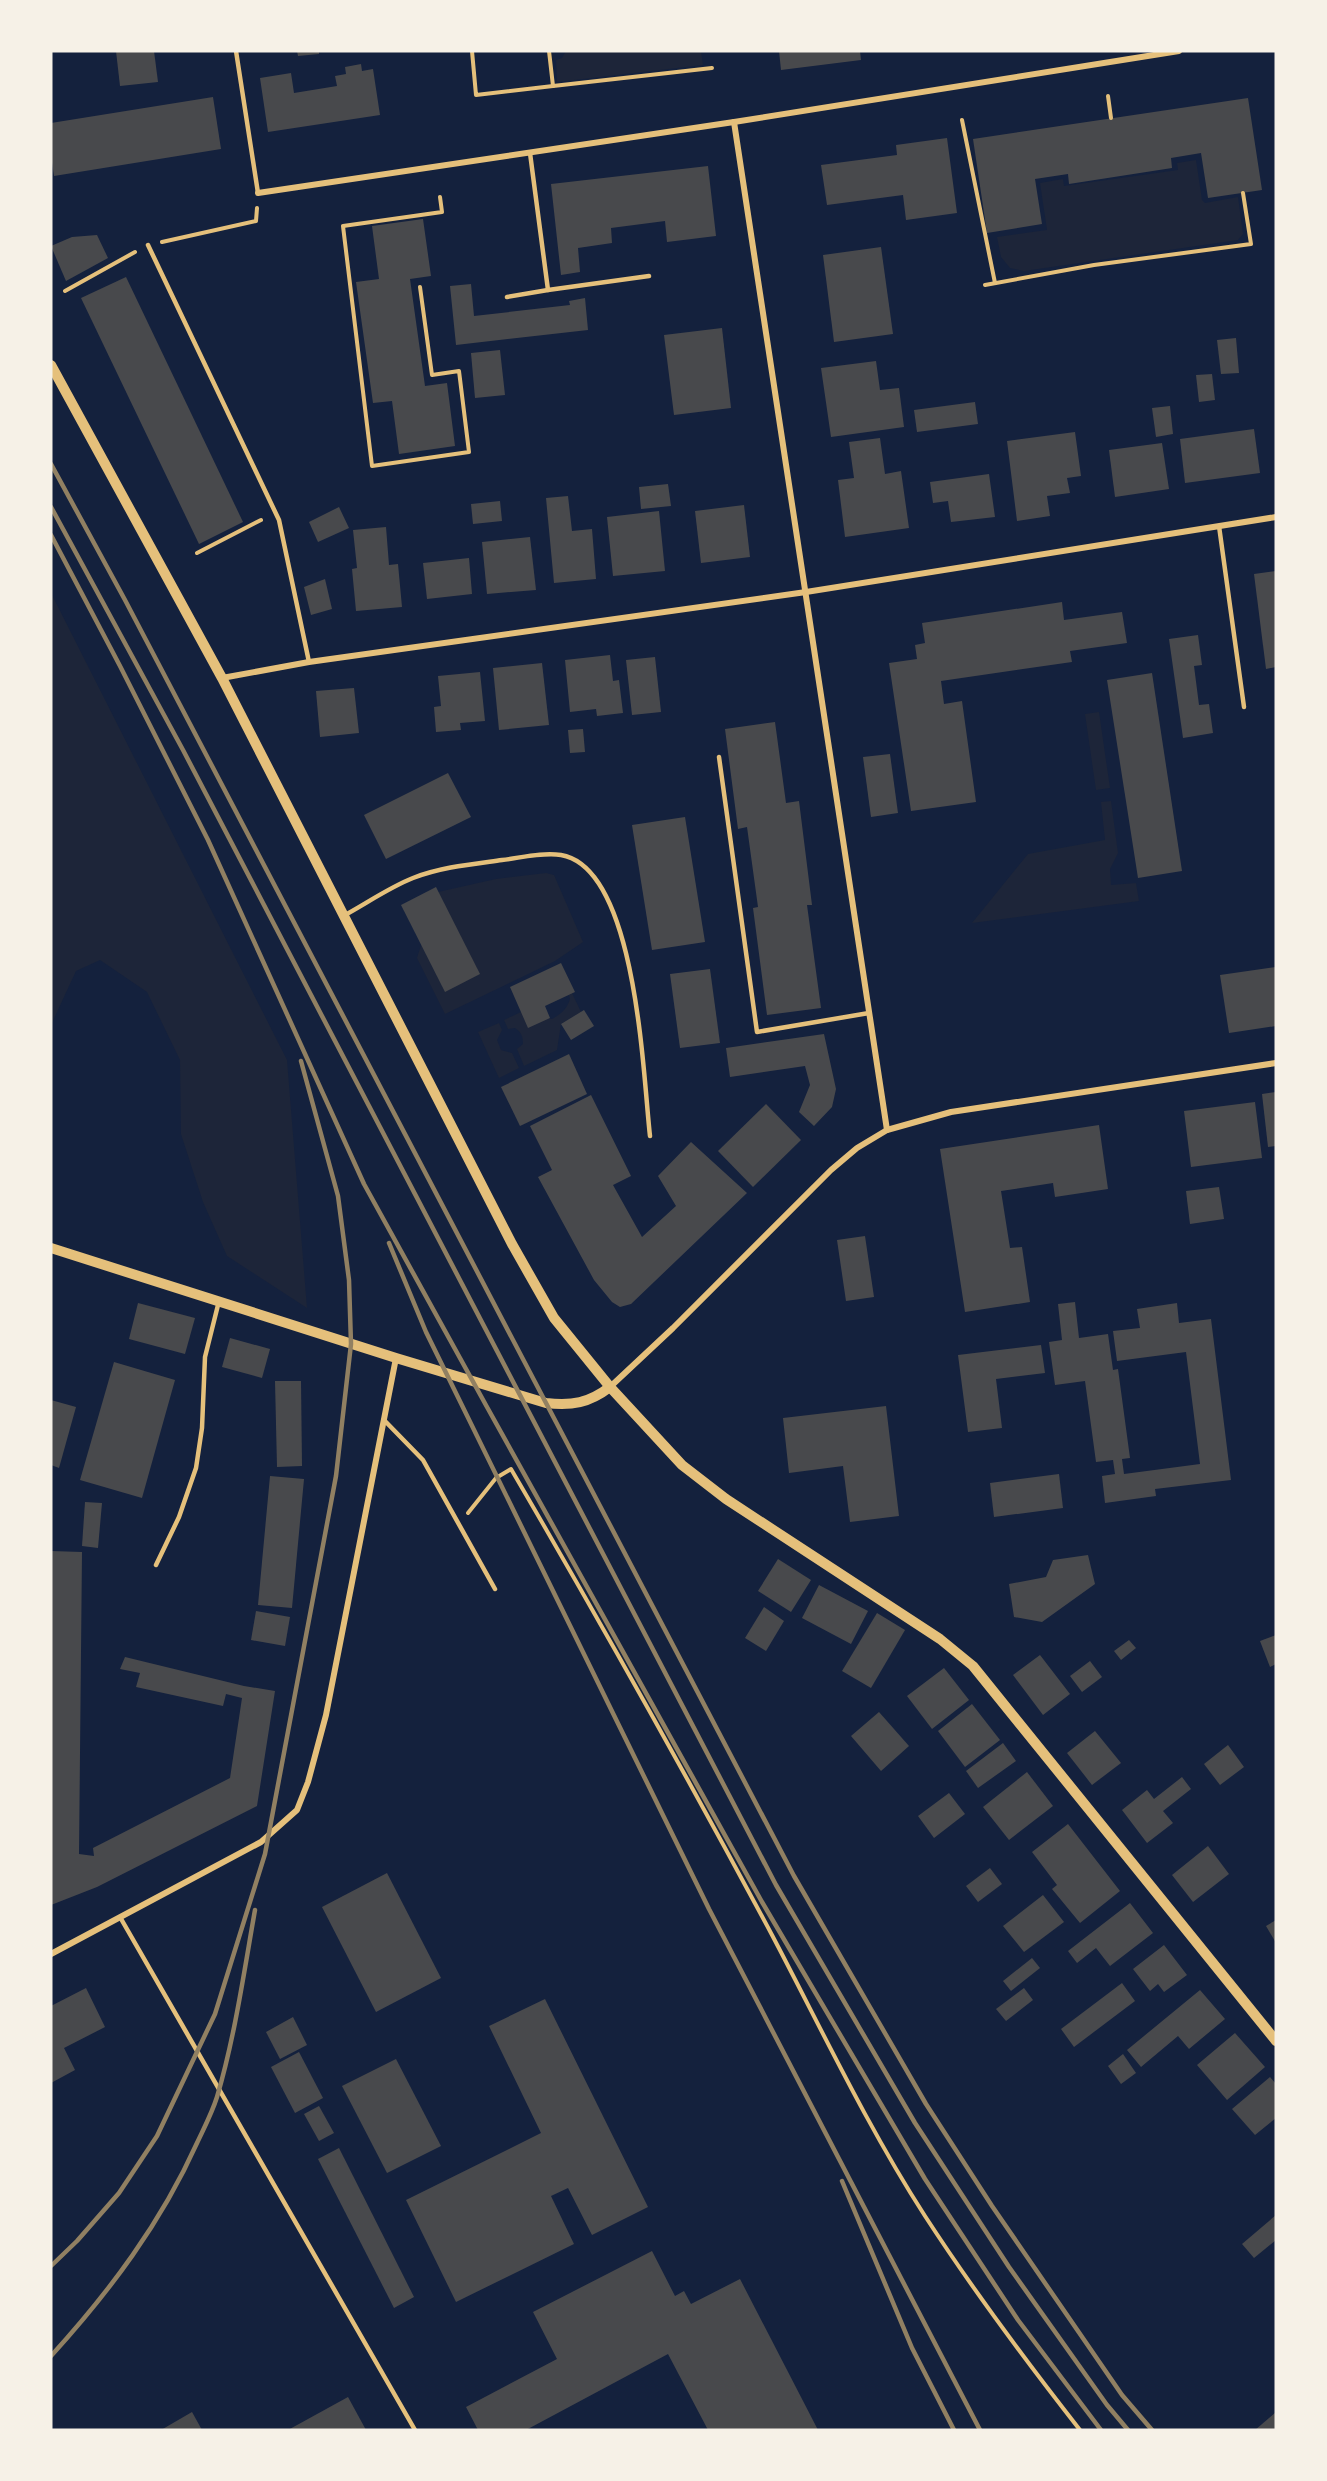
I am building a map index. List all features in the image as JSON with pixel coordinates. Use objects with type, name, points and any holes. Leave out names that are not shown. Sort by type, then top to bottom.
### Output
[{"type":"street","points":[[258,193],[734,122],[1179,51]]},
{"type":"street","points":[[734,122],[887,1130]]},
{"type":"street","points":[[51,365],[222,678],[517,1254],[554,1318],[610,1387],[682,1465],[726,1499],[940,1639],[973,1666],[1276,2041]]},
{"type":"street","points":[[222,678],[309,662],[806,592],[1276,517]]},
{"type":"street","points":[[51,1248],[396,1358],[546,1403],[564,1405],[582,1403],[597,1397],[610,1387],[673,1328],[831,1170],[857,1148],[887,1130],[951,1112],[1276,1063]]},
{"type":"street","points":[[51,1954],[261,1842],[297,1810],[308,1782],[326,1715],[396,1358]]},
{"type":"lane","points":[[236,51],[258,193]]},
{"type":"lane","points":[[530,153],[548,290]]},
{"type":"lane","points":[[148,245],[276,513],[309,662]]},
{"type":"lane","points":[[507,297],[649,276]]},
{"type":"lane","points":[[1219,526],[1244,707]]},
{"type":"lane","points":[[719,757],[757,1032],[869,1013]]},
{"type":"lane","points":[[343,916],[413,878],[458,866],[532,856],[561,855],[583,865],[606,894],[619,926],[631,969],[650,1137]]},
{"type":"lane","points":[[156,1565],[179,1517],[196,1468],[202,1428],[206,1357],[219,1301]]},
{"type":"lane","points":[[384,1420],[423,1460],[495,1589]]},
{"type":"lane","points":[[120,1917],[415,2430]]},
{"type":"path","points":[[472,51],[476,95],[712,68]]},
{"type":"path","points":[[549,51],[553,86]]},
{"type":"path","points":[[1108,96],[1111,118]]},
{"type":"path","points":[[962,120],[995,283]]},
{"type":"path","points":[[65,291],[148,245],[256,221],[258,193]]},
{"type":"path","points":[[985,285],[1094,265],[1251,244],[1243,193]]},
{"type":"path","points":[[420,287],[432,375],[459,371],[469,452],[372,466],[343,226],[442,212],[440,197]]},
{"type":"path","points":[[197,553],[276,513]]},
{"type":"path","points":[[460,1524],[496,1478],[511,1469],[589,1603],[766,1925],[865,2115],[931,2225],[1016,2348],[1080,2430]]},
{"type":"shaded area","points":[[566,51],[701,51],[703,65],[557,82],[556,60],[562,58]]},
{"type":"shaded area","points":[[1196,160],[1202,200],[1205,203],[1238,197],[1243,234],[1238,240],[1024,271],[1010,268],[1001,257],[997,237],[1047,230],[1040,183],[1063,179],[1064,186],[1178,170],[1177,163]]},
{"type":"shaded area","points":[[51,593],[287,1060],[307,1308],[227,1256],[203,1202],[181,1134],[180,1060],[147,992],[100,960],[76,971],[51,1025]]},
{"type":"shaded area","points":[[1099,712],[1110,788],[1096,790],[1085,714]]},
{"type":"shaded area","points":[[1111,801],[1118,853],[1110,869],[1111,885],[1136,883],[1139,901],[972,923],[1028,854],[1105,840],[1101,802]]},
{"type":"shaded area","points":[[546,873],[554,875],[583,942],[555,961],[445,1014],[417,958],[438,892],[496,879]]},
{"type":"shaded area","points":[[572,993],[581,1012],[561,1024],[557,1050],[524,1066],[517,1049],[523,1044],[521,1034],[515,1028],[508,1029],[504,1020],[521,1012],[552,1019],[565,1008],[570,999],[569,995]]},
{"type":"shaded area","points":[[499,1023],[502,1030],[497,1040],[501,1050],[512,1053],[519,1068],[499,1078],[478,1032]]},
{"type":"building","points":[[116,51],[154,51],[158,82],[120,86]]},
{"type":"building","points":[[297,51],[319,51],[319,54],[298,56]]},
{"type":"building","points":[[779,51],[860,51],[861,60],[781,70]]},
{"type":"building","points":[[361,64],[362,71],[373,69],[380,115],[268,132],[260,78],[291,73],[294,93],[337,86],[335,76],[346,74],[345,67]]},
{"type":"building","points":[[213,97],[221,149],[54,176],[51,156],[51,123]]},
{"type":"building","points":[[1248,98],[1262,190],[1208,198],[1201,153],[1171,158],[1172,168],[1069,184],[1068,174],[1035,179],[1042,224],[987,233],[973,139]]},
{"type":"building","points":[[947,138],[957,213],[906,220],[903,195],[827,205],[821,165],[897,155],[896,145]]},
{"type":"building","points":[[708,166],[716,236],[667,242],[665,221],[611,228],[612,243],[578,248],[580,272],[561,275],[551,184]]},
{"type":"building","points":[[423,219],[431,276],[410,279],[425,386],[447,383],[455,446],[399,454],[392,401],[373,403],[356,282],[379,279],[372,226]]},
{"type":"building","points":[[97,235],[108,258],[66,281],[51,246],[72,237]]},
{"type":"building","points":[[881,247],[893,334],[834,342],[823,255]]},
{"type":"building","points":[[126,277],[243,522],[199,544],[81,298]]},
{"type":"building","points":[[471,284],[474,316],[570,305],[569,301],[585,298],[588,330],[456,345],[450,286]]},
{"type":"building","points":[[722,328],[731,408],[674,415],[664,335]]},
{"type":"building","points":[[1236,338],[1239,373],[1221,374],[1217,340]]},
{"type":"building","points":[[500,350],[505,395],[475,398],[471,353]]},
{"type":"building","points":[[876,361],[880,390],[899,388],[904,427],[831,437],[821,368]]},
{"type":"building","points":[[1212,374],[1215,400],[1199,402],[1196,375]]},
{"type":"building","points":[[975,402],[978,424],[917,432],[914,410]]},
{"type":"building","points":[[1170,406],[1173,434],[1156,437],[1152,408]]},
{"type":"building","points":[[1254,429],[1260,473],[1185,483],[1180,439]]},
{"type":"building","points":[[1075,432],[1081,476],[1067,478],[1070,493],[1047,496],[1050,516],[1017,521],[1007,441]]},
{"type":"building","points":[[880,438],[885,474],[901,471],[909,528],[845,537],[838,480],[854,478],[849,442]]},
{"type":"building","points":[[1162,443],[1169,489],[1115,497],[1109,450]]},
{"type":"building","points":[[989,474],[995,517],[951,522],[948,501],[933,503],[930,482]]},
{"type":"building","points":[[668,484],[671,506],[641,509],[639,487]]},
{"type":"building","points":[[568,496],[572,531],[592,529],[596,579],[554,583],[546,498]]},
{"type":"building","points":[[500,501],[502,521],[473,524],[471,504]]},
{"type":"building","points":[[744,505],[750,557],[701,563],[695,511]]},
{"type":"building","points":[[339,507],[349,528],[318,542],[309,522]]},
{"type":"building","points":[[659,511],[665,571],[613,576],[607,517]]},
{"type":"building","points":[[386,527],[389,565],[398,564],[402,607],[356,611],[352,569],[357,568],[353,530]]},
{"type":"building","points":[[530,537],[536,590],[487,594],[482,542]]},
{"type":"building","points":[[469,558],[472,594],[427,599],[423,563]]},
{"type":"building","points":[[1276,571],[1276,667],[1266,669],[1254,574]]},
{"type":"building","points":[[325,579],[332,609],[311,615],[304,587]]},
{"type":"building","points":[[1062,602],[1064,620],[1122,612],[1127,643],[1070,651],[1072,662],[941,681],[944,704],[962,701],[976,802],[911,811],[889,663],[917,659],[915,645],[925,643],[922,623]]},
{"type":"building","points":[[1198,635],[1202,665],[1194,666],[1199,705],[1209,704],[1213,733],[1183,738],[1169,639]]},
{"type":"building","points":[[610,655],[613,681],[619,680],[623,713],[597,716],[596,709],[570,712],[565,660]]},
{"type":"building","points":[[655,657],[661,712],[632,715],[626,660]]},
{"type":"building","points":[[542,663],[549,725],[499,730],[493,668]]},
{"type":"building","points":[[480,672],[485,721],[460,723],[461,730],[436,732],[434,707],[441,706],[438,676]]},
{"type":"building","points":[[1152,673],[1182,871],[1138,878],[1107,680]]},
{"type":"building","points":[[354,688],[359,733],[320,737],[316,691]]},
{"type":"building","points":[[775,722],[786,803],[799,801],[812,905],[807,905],[821,1008],[767,1015],[753,908],[758,907],[747,827],[738,829],[725,729]]},
{"type":"building","points":[[583,729],[585,752],[570,753],[568,730]]},
{"type":"building","points":[[890,754],[898,813],[871,817],[863,757]]},
{"type":"building","points":[[448,773],[471,817],[386,859],[364,815]]},
{"type":"building","points":[[685,817],[705,942],[652,950],[632,825]]},
{"type":"building","points":[[436,887],[480,974],[445,992],[401,905]]},
{"type":"building","points":[[561,963],[575,992],[545,1006],[550,1018],[528,1028],[510,987]]},
{"type":"building","points":[[1276,967],[1276,1026],[1229,1033],[1220,975]]},
{"type":"building","points":[[710,969],[720,1043],[680,1048],[670,974]]},
{"type":"building","points":[[584,1010],[594,1026],[571,1040],[561,1024]]},
{"type":"building","points":[[824,1034],[836,1089],[832,1107],[814,1126],[799,1112],[810,1085],[805,1066],[730,1077],[726,1048]]},
{"type":"building","points":[[569,1054],[587,1094],[520,1126],[501,1087]]},
{"type":"building","points":[[1276,1092],[1276,1146],[1268,1147],[1262,1094]]},
{"type":"building","points":[[591,1095],[631,1176],[613,1185],[642,1237],[676,1206],[658,1176],[691,1142],[747,1193],[631,1304],[620,1307],[612,1302],[594,1280],[538,1177],[552,1170],[530,1126]]},
{"type":"building","points":[[1255,1102],[1262,1158],[1191,1167],[1184,1111]]},
{"type":"building","points":[[766,1104],[801,1140],[753,1187],[718,1151]]},
{"type":"building","points":[[1099,1125],[1108,1189],[1055,1197],[1053,1183],[1001,1191],[1010,1248],[1022,1247],[1030,1302],[965,1312],[940,1149]]},
{"type":"building","points":[[1219,1187],[1224,1219],[1190,1224],[1186,1191]]},
{"type":"building","points":[[865,1236],[874,1297],[846,1301],[837,1240]]},
{"type":"building","points":[[1075,1302],[1079,1338],[1108,1334],[1113,1370],[1118,1369],[1130,1458],[1122,1459],[1124,1474],[1200,1464],[1186,1352],[1117,1361],[1113,1331],[1140,1328],[1137,1309],[1177,1303],[1179,1323],[1211,1319],[1231,1480],[1155,1489],[1156,1496],[1105,1503],[1102,1476],[1115,1474],[1113,1460],[1096,1462],[1085,1381],[1055,1385],[1049,1342],[1062,1340],[1058,1304]]},
{"type":"building","points":[[138,1303],[195,1318],[185,1354],[129,1339]]},
{"type":"building","points":[[230,1338],[270,1349],[262,1378],[222,1367]]},
{"type":"building","points":[[1041,1345],[1045,1373],[996,1379],[1002,1428],[968,1432],[958,1355]]},
{"type":"building","points":[[114,1362],[175,1380],[142,1498],[80,1480]]},
{"type":"building","points":[[275,1381],[301,1381],[302,1466],[277,1467]]},
{"type":"building","points":[[51,1400],[76,1407],[59,1468],[51,1465]]},
{"type":"building","points":[[886,1406],[899,1516],[850,1522],[843,1466],[789,1473],[783,1418]]},
{"type":"building","points":[[1059,1474],[1063,1508],[994,1517],[990,1483]]},
{"type":"building","points":[[270,1476],[304,1479],[292,1608],[258,1605]]},
{"type":"building","points":[[85,1502],[102,1503],[98,1548],[82,1546]]},
{"type":"building","points":[[51,1551],[82,1552],[79,1854],[94,1856],[93,1848],[230,1778],[242,1698],[226,1694],[223,1706],[136,1687],[140,1673],[120,1669],[125,1657],[244,1686],[275,1691],[257,1806],[97,1887],[51,1905]]},
{"type":"building","points":[[1088,1555],[1095,1584],[1042,1622],[1014,1617],[1009,1584],[1046,1577],[1053,1560]]},
{"type":"building","points":[[778,1559],[811,1580],[791,1612],[758,1591]]},
{"type":"building","points":[[819,1585],[868,1611],[851,1644],[802,1618]]},
{"type":"building","points":[[764,1607],[784,1621],[766,1651],[745,1638]]},
{"type":"building","points":[[256,1611],[290,1617],[285,1646],[251,1640]]},
{"type":"building","points":[[877,1613],[905,1630],[871,1688],[842,1671]]},
{"type":"building","points":[[1276,1635],[1276,1664],[1270,1667],[1260,1641]]},
{"type":"building","points":[[1129,1640],[1136,1648],[1121,1660],[1114,1651]]},
{"type":"building","points":[[1040,1655],[1070,1694],[1043,1715],[1013,1675]]},
{"type":"building","points":[[1090,1661],[1102,1677],[1082,1692],[1070,1676]]},
{"type":"building","points":[[944,1668],[969,1700],[932,1729],[907,1696]]},
{"type":"building","points":[[972,1704],[1000,1740],[965,1767],[938,1731]]},
{"type":"building","points":[[879,1712],[909,1746],[881,1771],[851,1736]]},
{"type":"building","points":[[1095,1731],[1121,1763],[1092,1785],[1067,1753]]},
{"type":"building","points":[[1003,1743],[1016,1761],[978,1788],[966,1771]]},
{"type":"building","points":[[1228,1745],[1244,1767],[1220,1785],[1204,1764]]},
{"type":"building","points":[[1027,1772],[1053,1806],[1009,1840],[983,1807]]},
{"type":"building","points":[[1182,1777],[1191,1789],[1163,1811],[1173,1823],[1147,1843],[1122,1810],[1147,1790],[1154,1799]]},
{"type":"building","points":[[949,1793],[965,1814],[934,1838],[918,1816]]},
{"type":"building","points":[[1068,1824],[1120,1891],[1080,1923],[1052,1889],[1057,1885],[1032,1852]]},
{"type":"building","points":[[1208,1846],[1229,1874],[1193,1902],[1172,1875]]},
{"type":"building","points":[[990,1868],[1002,1884],[978,1902],[966,1886]]},
{"type":"building","points":[[387,1873],[441,1978],[376,2012],[322,1907]]},
{"type":"building","points":[[1043,1895],[1064,1922],[1024,1952],[1003,1926]]},
{"type":"building","points":[[1130,1903],[1153,1933],[1110,1966],[1096,1948],[1077,1963],[1068,1951]]},
{"type":"building","points":[[1276,1920],[1276,1943],[1266,1926]]},
{"type":"building","points":[[1164,1945],[1187,1975],[1164,1992],[1158,1984],[1150,1991],[1133,1969]]},
{"type":"building","points":[[1032,1958],[1040,1968],[1011,1991],[1003,1981]]},
{"type":"building","points":[[1122,1983],[1135,2001],[1074,2047],[1061,2029]]},
{"type":"building","points":[[86,1988],[105,2027],[64,2048],[75,2070],[51,2083],[51,2006]]},
{"type":"building","points":[[1024,1988],[1033,2000],[1006,2021],[996,2009]]},
{"type":"building","points":[[1200,1990],[1225,2019],[1189,2049],[1178,2036],[1141,2067],[1127,2050]]},
{"type":"building","points":[[545,1999],[648,2207],[592,2235],[568,2188],[551,2196],[574,2244],[456,2302],[406,2200],[541,2133],[489,2026]]},
{"type":"building","points":[[293,2017],[307,2045],[280,2059],[266,2032]]},
{"type":"building","points":[[1235,2033],[1265,2067],[1227,2100],[1197,2065]]},
{"type":"building","points":[[299,2052],[323,2098],[295,2113],[271,2067]]},
{"type":"building","points":[[1123,2054],[1136,2073],[1121,2084],[1108,2066]]},
{"type":"building","points":[[396,2059],[441,2146],[387,2173],[342,2086]]},
{"type":"building","points":[[1270,2077],[1276,2084],[1276,2118],[1255,2135],[1232,2109]]},
{"type":"building","points":[[319,2106],[334,2133],[319,2141],[304,2114]]},
{"type":"building","points":[[339,2148],[414,2297],[394,2308],[318,2159]]},
{"type":"building","points":[[1276,2215],[1276,2240],[1254,2258],[1242,2244]]},
{"type":"building","points":[[652,2251],[675,2296],[684,2291],[691,2304],[740,2279],[818,2430],[708,2430],[668,2354],[526,2430],[478,2430],[466,2407],[557,2359],[533,2312]]},
{"type":"building","points":[[348,2397],[366,2430],[288,2430]]},
{"type":"building","points":[[192,2412],[202,2430],[161,2430]]},
{"type":"building","points":[[1276,2412],[1276,2430],[1255,2430]]},
{"type":"railway","points":[[51,464],[125,600],[794,1876],[926,2104],[992,2206],[1122,2395],[1152,2430]]},
{"type":"railway","points":[[51,507],[183,750],[776,1885],[915,2123],[1009,2267],[1107,2405],[1128,2430]]},
{"type":"railway","points":[[51,535],[208,840],[364,1184],[487,1407],[762,1902],[925,2179],[1018,2320],[1101,2430]]},
{"type":"railway","points":[[51,2266],[77,2241],[119,2193],[157,2136],[215,2014],[265,1854],[336,1476],[351,1344],[349,1280],[338,1196],[301,1061]]},
{"type":"railway","points":[[389,1243],[426,1332],[709,1909],[980,2430]]},
{"type":"railway","points":[[51,2356],[94,2307],[151,2228],[183,2172],[208,2120],[217,2097],[229,2051],[255,1910]]},
{"type":"railway","points":[[842,2181],[912,2348],[954,2430]]}]
